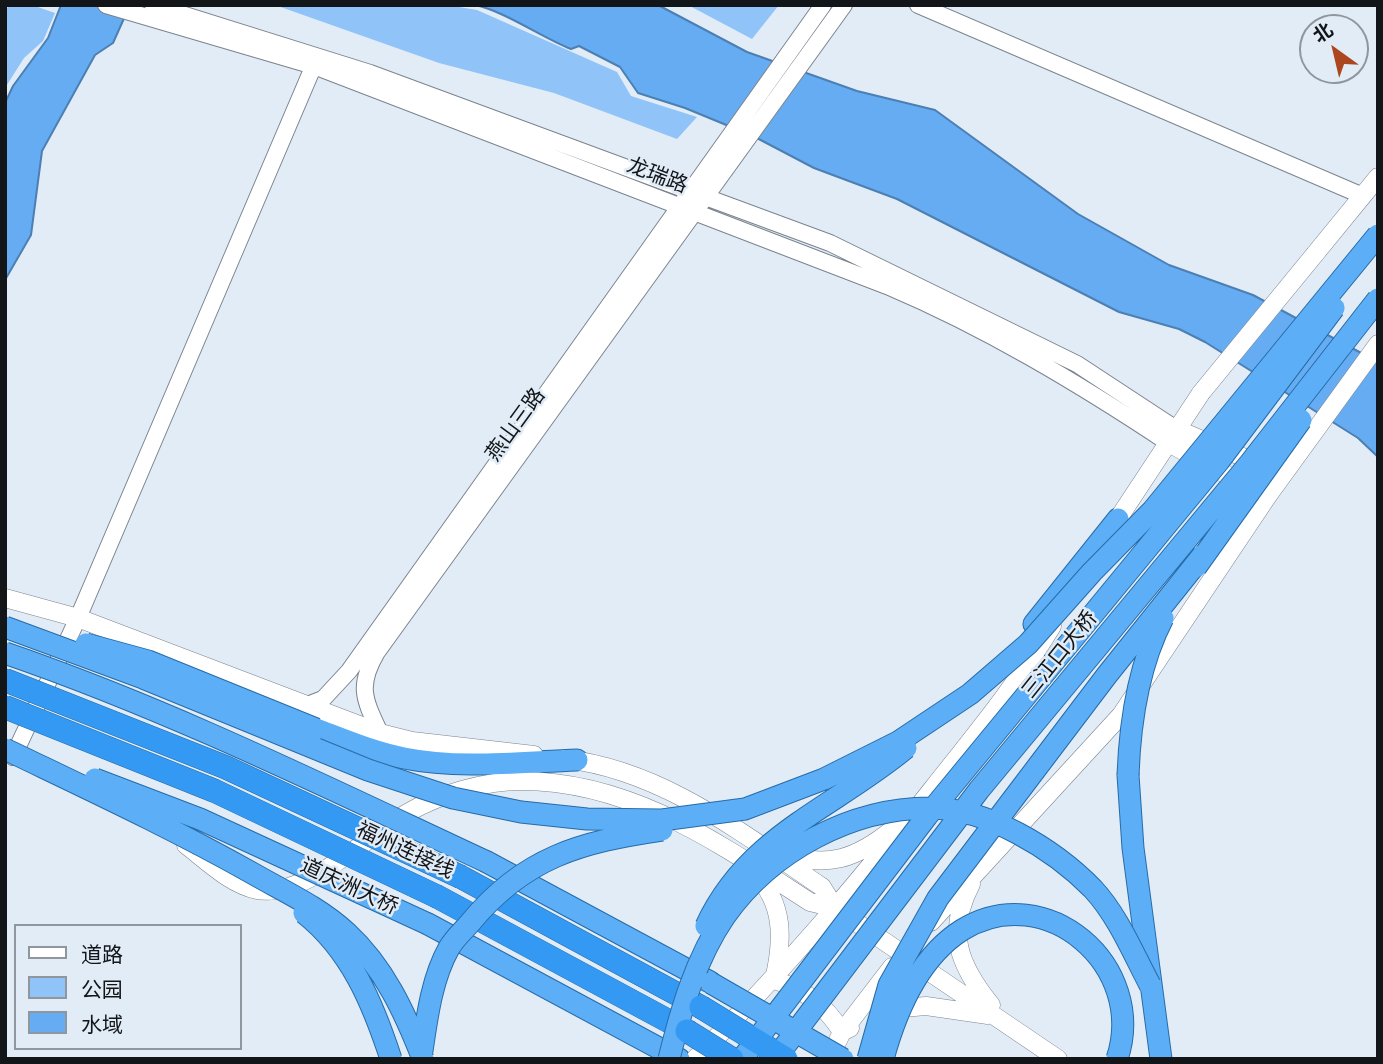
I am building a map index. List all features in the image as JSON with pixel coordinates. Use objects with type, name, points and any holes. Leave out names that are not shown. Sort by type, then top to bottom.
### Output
[{"type":"highway","points":[[422,1059],[428,1005],[449,948],[491,898],[544,860],[601,839],[664,830],[745,809],[824,779],[898,742],[970,694],[1028,644],[1092,572],[1153,510],[1378,235]]},
{"type":"highway","name":"三江口大桥","points":[[742,1059],[928,816],[1219,461],[1378,250]]},
{"type":"highway","name":"三江口大桥","points":[[775,1059],[979,790],[1250,463],[1378,299]]},
{"type":"highway","points":[[868,1059],[889,985],[938,898],[1107,675],[1203,555],[1378,315]]},
{"type":"highway","points":[[689,1017],[692,959],[716,905],[754,855],[800,820],[881,768],[948,713],[1022,639],[1118,519]]},
{"type":"highway","points":[[1161,1059],[1133,848],[1129,747],[1143,661],[1162,620],[1203,555]]},
{"type":"highway","points":[[5,621],[148,661],[367,749],[405,759],[451,763],[577,760]]},
{"type":"highway","points":[[5,627],[143,678],[368,770],[453,798],[522,812],[587,819],[662,820],[745,809]]},
{"type":"highway","points":[[5,653],[85,681],[222,739],[487,862],[712,984],[835,1057]]},
{"type":"highway","name":"福州连接线","points":[[5,680],[225,767],[461,877],[689,1017],[732,1059]]},
{"type":"highway","name":"福州连接线","points":[[5,707],[215,791],[689,1017],[786,1059]]},
{"type":"highway","points":[[7,751],[193,841],[315,908],[348,933],[381,973],[407,1018],[422,1059]]},
{"type":"highway","name":"道庆洲大桥","points":[[7,751],[200,819],[428,924],[673,1057]]},
{"type":"highway","points":[[673,1057],[689,1017],[700,963],[726,915],[766,871],[812,838],[872,814],[932,808],[989,819],[1048,850],[1094,890],[1120,927],[1150,985]]},
{"type":"highway","points":[[259,877],[311,918],[355,970],[371,999],[391,1059]]},
{"type":"highway","points":[[883,1059],[892,1025],[911,988],[938,950],[963,930],[988,919],[1015,916],[1059,925],[1092,948],[1105,962],[1115,979],[1123,1009],[1123,1042],[1117,1059]]},
{"type":"main road","points":[[695,1059],[774,981],[933,789],[1022,675],[1118,519],[1201,394],[1370,187]]},
{"type":"main road","points":[[835,1057],[842,1032],[903,954],[982,864],[1121,715],[1303,445],[1378,344]]},
{"type":"main road","points":[[1172,435],[1283,474]]},
{"type":"main road","points":[[1172,435],[1267,497]]},
{"type":"main road","points":[[5,598],[78,618],[380,733],[412,741],[577,760],[626,771],[684,798],[750,839],[822,887],[835,908]]},
{"type":"main road","points":[[7,751],[135,812],[178,839],[235,882],[258,890],[285,891],[314,878],[412,810],[466,790],[519,781],[568,784],[616,795],[669,816],[720,844],[810,902],[835,908],[1058,1059]]},
{"type":"main road","points":[[750,839],[799,859],[823,862],[849,857],[892,830],[933,789]]},
{"type":"main road","points":[[720,844],[731,827]]},
{"type":"main road","points":[[736,854],[764,882],[775,903],[781,930],[774,981]]},
{"type":"main road","points":[[982,864],[965,897],[958,920],[958,945],[963,965],[1001,1018]]},
{"type":"main road","points":[[774,981],[799,988],[831,1013],[842,1032]]},
{"type":"main road","points":[[842,1032],[869,1016],[897,1008],[958,1008],[1001,1018]]},
{"type":"street","name":"龙瑞路","points":[[106,5],[141,17],[316,61],[688,211],[929,304],[1172,435]]},
{"type":"street","name":"龙瑞路","points":[[153,5],[699,194],[830,243],[1077,364],[1172,435]]},
{"type":"street","name":"燕山三路","points":[[380,733],[363,692],[364,680],[377,652],[688,211],[722,145],[823,5]]},
{"type":"street","name":"燕山三路","points":[[699,194],[738,151],[844,5]]},
{"type":"street","points":[[918,5],[1370,187]]},
{"type":"street","points":[[944,5],[1370,187]]},
{"type":"street","points":[[7,751],[78,618],[316,61]]},
{"type":"street","name":"燕山三路","points":[[305,706],[323,699],[341,683],[688,211]]},
{"type":"green space","points":[[12,5],[32,5],[55,13],[43,41],[24,58],[5,88],[5,9]]},
{"type":"green space","points":[[275,5],[447,5],[477,10],[617,72],[631,96],[697,117],[677,139],[554,93],[439,63]]},
{"type":"green space","points":[[688,5],[779,5],[752,39]]},
{"type":"water","points":[[61,5],[130,5],[113,43],[95,55],[42,151],[31,235],[5,280],[5,103],[13,86],[48,38]]},
{"type":"water","points":[[475,5],[658,5],[747,52],[857,91],[935,110],[1078,214],[1169,265],[1253,295],[1378,362],[1378,457],[1358,438],[1205,342],[1179,329],[1119,312],[897,199],[814,168],[753,136],[685,108],[638,93],[620,67],[579,46],[571,49],[498,13]]}]
